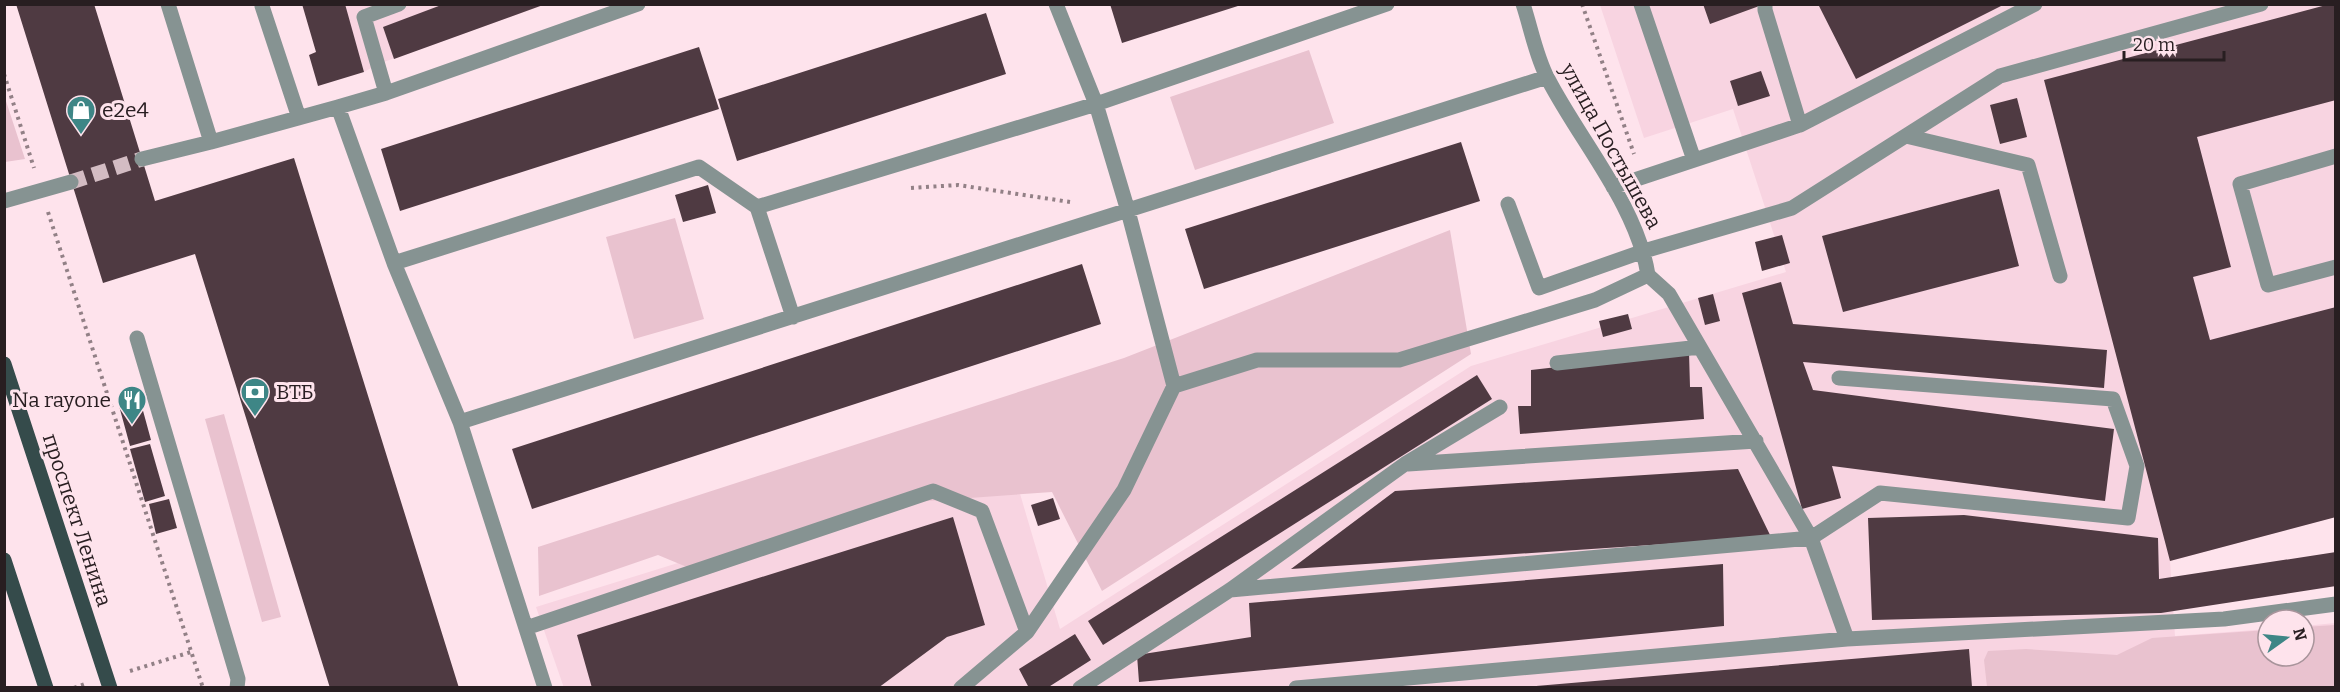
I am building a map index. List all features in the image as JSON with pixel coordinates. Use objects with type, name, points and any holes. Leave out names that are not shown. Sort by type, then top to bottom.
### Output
[{"type":"main road","name":"проспект Ленина","points":[[4,364],[110,687]]},
{"type":"main road","points":[[4,560],[46,687]]},
{"type":"street","points":[[168,4],[211,142]]},
{"type":"street","points":[[386,93],[364,17],[399,4]]},
{"type":"street","points":[[961,687],[1027,632],[1124,490],[1174,386],[1128,211],[1096,104],[1056,4]]},
{"type":"street","points":[[758,207],[1096,104],[1387,4]]},
{"type":"street","name":"улица Постышева","points":[[1523,4],[1547,77],[1613,187],[1644,251],[1648,275]]},
{"type":"street","points":[[1641,4],[1695,160]]},
{"type":"street","points":[[1765,4],[1764,10],[1800,124]]},
{"type":"street","points":[[1613,187],[1800,124],[2035,4]]},
{"type":"street","points":[[1508,204],[1539,288],[1644,251],[1792,208],[2000,76],[2261,4]]},
{"type":"street","points":[[262,6],[299,118]]},
{"type":"street","points":[[142,159],[386,93],[634,6]]},
{"type":"street","points":[[460,422],[1547,77]]},
{"type":"street","points":[[338,107],[394,263],[460,422],[545,687]]},
{"type":"street","points":[[1906,136],[2028,165],[2060,276]]},
{"type":"street","points":[[2336,156],[2240,184],[2268,285],[2336,267]]},
{"type":"street","points":[[394,263],[699,167],[758,207],[793,317]]},
{"type":"street","points":[[4,201],[71,182]]},
{"type":"street","points":[[1174,386],[1257,360],[1399,360],[1595,300],[1648,275],[1669,294],[1811,538],[1847,639]]},
{"type":"street","points":[[137,338],[238,679],[237,687]]},
{"type":"street","points":[[1557,363],[1700,347]]},
{"type":"street","points":[[1230,590],[1811,538],[1880,493],[2128,518],[2137,466],[2113,399],[1839,378]]},
{"type":"street","points":[[1080,687],[1230,590],[1405,464],[1500,407]]},
{"type":"street","points":[[1405,464],[1755,441]]},
{"type":"street","points":[[526,628],[933,491],[982,511],[1027,632]]},
{"type":"street","points":[[1296,687],[1847,639],[2224,619],[2336,604]]},
{"type":"path","points":[[1582,4],[1642,178]]},
{"type":"path","points":[[4,74],[203,687]]},
{"type":"path","points":[[899,189],[958,185],[1072,202]]},
{"type":"shaded area","points":[[302,5],[544,5],[378,64],[364,72],[355,41]]},
{"type":"shaded area","points":[[1600,5],[2335,5],[2335,517],[2170,561],[2175,636],[2256,630],[2256,668],[2316,668],[2316,625],[2335,623],[2335,687],[564,688],[536,607],[1010,460],[1060,629],[1471,366],[1786,272],[1733,109],[1644,138]]},
{"type":"shaded area","points":[[1309,50],[1334,123],[1195,170],[1170,97]]},
{"type":"shaded area","points":[[5,98],[25,159],[5,162]]},
{"type":"shaded area","points":[[675,218],[704,319],[634,339],[606,237]]},
{"type":"shaded area","points":[[1450,230],[1471,354],[1102,591],[1052,492],[914,502],[706,575],[658,555],[539,596],[538,547],[1124,358]]},
{"type":"shaded area","points":[[224,414],[281,617],[262,622],[205,419]]},
{"type":"shaded area","points":[[2335,625],[2335,687],[1987,687],[1984,660],[1988,651],[2026,649],[2117,655],[2152,638],[2256,631],[2256,668],[2316,668],[2316,626]]},
{"type":"building","points":[[16,4],[94,4],[155,201],[294,158],[459,688],[330,688],[195,254],[103,283]]},
{"type":"building","points":[[302,4],[345,4],[364,72],[318,86],[309,55],[316,52]]},
{"type":"building","points":[[444,4],[543,5],[394,59],[383,27]]},
{"type":"building","points":[[1110,4],[1241,4],[1241,5],[1122,43]]},
{"type":"building","points":[[1703,4],[1762,4],[1762,5],[1710,24]]},
{"type":"building","points":[[1818,4],[2005,4],[1856,79]]},
{"type":"building","points":[[2336,4],[2336,100],[2197,137],[2231,267],[2193,277],[2210,340],[2336,307],[2336,517],[2170,561],[2044,80]]},
{"type":"building","points":[[986,13],[1006,74],[737,161],[718,99]]},
{"type":"building","points":[[699,47],[719,109],[400,211],[381,149]]},
{"type":"building","points":[[1761,71],[1770,96],[1738,106],[1730,81]]},
{"type":"building","points":[[2017,98],[2027,137],[2000,144],[1990,105]]},
{"type":"building","points":[[1461,142],[1480,201],[1204,289],[1185,229]]},
{"type":"building","points":[[708,185],[716,213],[683,222],[675,195]]},
{"type":"building","points":[[1999,189],[2019,266],[1843,312],[1822,236]]},
{"type":"building","points":[[1782,235],[1790,263],[1762,271],[1755,242]]},
{"type":"building","points":[[1082,264],[1101,324],[532,509],[512,449]]},
{"type":"building","points":[[1781,282],[1793,324],[2107,350],[2104,388],[1803,362],[1813,390],[2114,429],[2105,501],[1832,466],[1841,498],[1802,509],[1742,293]]},
{"type":"building","points":[[1713,294],[1720,321],[1705,325],[1698,298]]},
{"type":"building","points":[[1628,314],[1632,329],[1603,337],[1599,321]]},
{"type":"building","points":[[1689,352],[1690,387],[1702,387],[1704,419],[1520,434],[1518,406],[1531,406],[1531,370]]},
{"type":"building","points":[[1477,375],[1492,399],[1103,645],[1088,621]]},
{"type":"building","points":[[139,396],[151,440],[130,446],[118,402]]},
{"type":"building","points":[[150,444],[165,496],[145,502],[130,449]]},
{"type":"building","points":[[1738,469],[1771,537],[1291,569],[1395,491]]},
{"type":"building","points":[[1053,498],[1060,519],[1038,526],[1031,505]]},
{"type":"building","points":[[169,499],[177,528],[156,534],[149,504]]},
{"type":"building","points":[[1964,515],[2158,538],[2159,579],[2336,552],[2336,586],[2161,613],[1872,620],[1868,518]]},
{"type":"building","points":[[953,517],[985,625],[947,637],[878,688],[592,688],[577,635]]},
{"type":"building","points":[[1723,564],[1724,626],[1139,682],[1137,655],[1251,637],[1249,603]]},
{"type":"building","points":[[1075,634],[1091,660],[1047,688],[1029,688],[1019,669]]},
{"type":"building","points":[[1969,649],[1972,687],[1536,688],[1536,686]]},
{"type":"tunnel","points":[[71,182],[142,159]]},
{"type":"place","name":"е2е4","points":[[81,136]]},
{"type":"place","name":"ВТБ","points":[[255,418]]},
{"type":"place","name":"Na rayone","points":[[132,426]]}]
